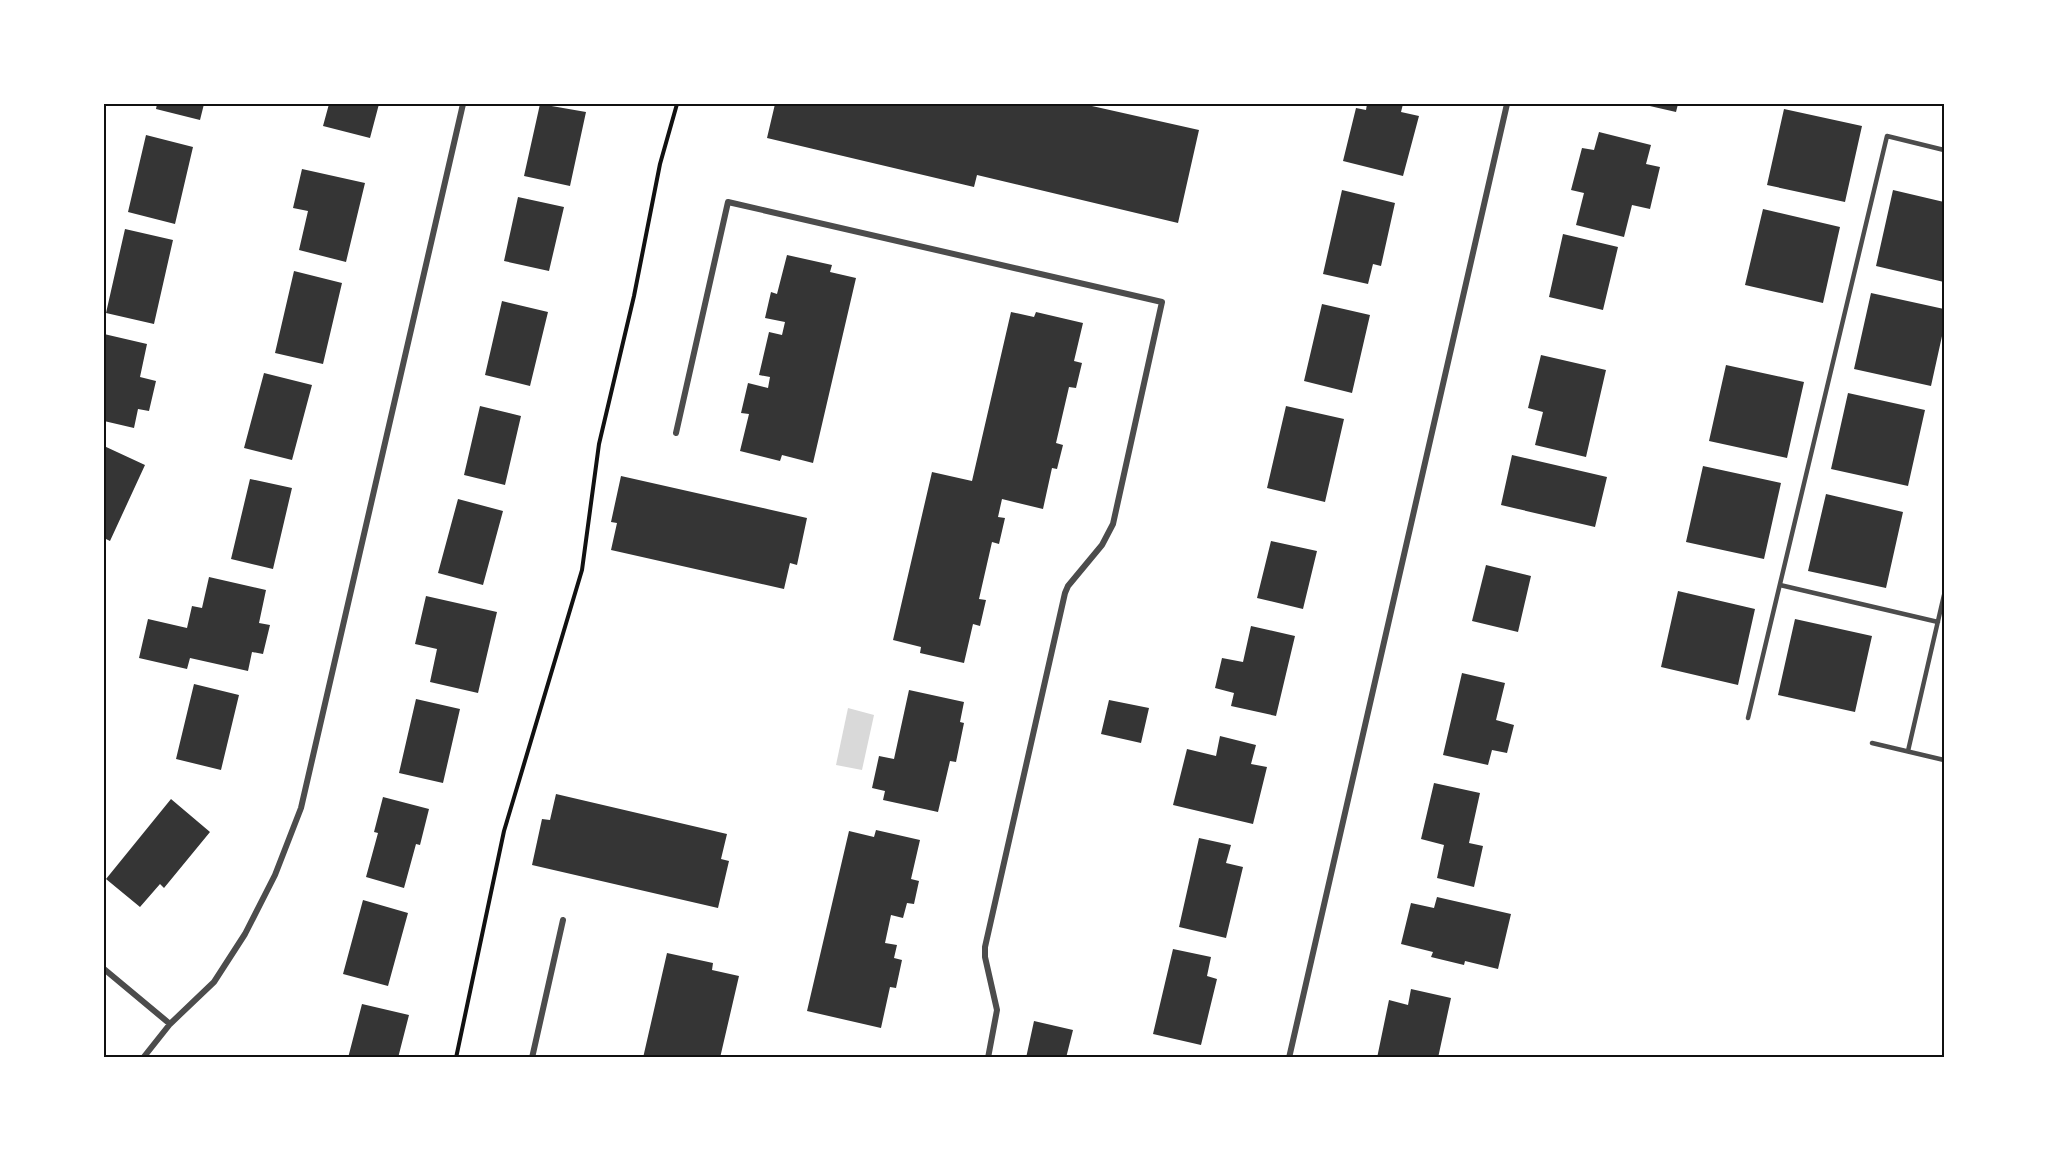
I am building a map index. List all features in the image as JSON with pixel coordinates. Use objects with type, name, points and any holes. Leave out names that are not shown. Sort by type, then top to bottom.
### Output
[{"type":"street","points":[[143,1058],[170,1024],[214,982],[245,934],[275,875],[301,808],[463,104]]},
{"type":"street","points":[[1289,1058],[1507,104]]},
{"type":"street","points":[[676,433],[728,202],[1162,302],[1113,524],[1102,545],[1073,579],[1065,593],[985,947],[985,957],[997,1010],[988,1058]]},
{"type":"street","points":[[532,1058],[563,920]]},
{"type":"street","points":[[104,969],[170,1024]]},
{"type":"lane","points":[[1748,718],[1887,136],[1944,150]]},
{"type":"lane","points":[[1780,585],[1938,622]]},
{"type":"lane","points":[[1908,752],[1944,595]]},
{"type":"lane","points":[[1872,743],[1944,760]]},
{"type":"path","points":[[456,1058],[504,831],[582,570],[599,444],[610,389],[634,296],[660,164],[677,104]]},
{"type":"shaded area","points":[[848,708],[874,715],[862,770],[836,765]]},
{"type":"building","points":[[157,104],[204,104],[200,120],[156,109]]},
{"type":"building","points":[[329,104],[379,104],[370,138],[323,126]]},
{"type":"building","points":[[540,104],[586,112],[570,186],[524,176]]},
{"type":"building","points":[[775,104],[1083,104],[1199,130],[1178,223],[977,175],[974,187],[767,138]]},
{"type":"building","points":[[1367,104],[1403,104],[1401,112],[1419,116],[1403,176],[1343,161],[1356,108],[1366,110]]},
{"type":"building","points":[[1641,104],[1678,104],[1676,112]]},
{"type":"building","points":[[1784,109],[1862,126],[1845,202],[1767,185]]},
{"type":"building","points":[[1599,132],[1651,145],[1646,164],[1660,167],[1650,209],[1632,205],[1624,237],[1576,225],[1584,193],[1571,190],[1582,148],[1594,150]]},
{"type":"building","points":[[146,135],[193,147],[175,224],[128,212]]},
{"type":"building","points":[[302,169],[365,183],[346,262],[299,250],[308,211],[293,208]]},
{"type":"building","points":[[1342,190],[1395,203],[1381,266],[1373,264],[1368,284],[1323,274]]},
{"type":"building","points":[[1893,190],[1944,202],[1944,282],[1876,266]]},
{"type":"building","points":[[518,197],[564,207],[549,271],[504,261]]},
{"type":"building","points":[[1763,209],[1840,227],[1823,303],[1745,285]]},
{"type":"building","points":[[125,229],[173,240],[154,324],[106,313]]},
{"type":"building","points":[[1563,234],[1618,247],[1603,310],[1549,297]]},
{"type":"building","points":[[787,255],[832,265],[830,272],[856,278],[813,463],[782,455],[780,461],[740,451],[749,414],[741,413],[748,383],[768,388],[770,377],[759,375],[769,332],[782,335],[785,322],[765,318],[771,292],[777,294]]},
{"type":"building","points":[[294,271],[342,283],[323,364],[275,353]]},
{"type":"building","points":[[1871,293],[1944,309],[1944,327],[1931,386],[1854,369]]},
{"type":"building","points":[[502,301],[548,312],[530,386],[485,375]]},
{"type":"building","points":[[1322,304],[1370,315],[1352,393],[1304,381]]},
{"type":"building","points":[[1011,312],[1034,317],[1036,312],[1083,323],[1074,361],[1082,363],[1076,388],[1069,387],[1056,443],[1063,445],[1057,469],[1052,468],[1043,509],[1002,499],[998,517],[1005,518],[999,544],[992,542],[979,599],[986,600],[980,626],[973,624],[964,663],[920,653],[921,647],[893,640],[932,472],[972,481]]},
{"type":"building","points":[[104,334],[147,344],[140,377],[156,381],[149,411],[138,409],[134,428],[104,421]]},
{"type":"building","points":[[1541,355],[1606,370],[1586,457],[1535,445],[1543,412],[1528,408]]},
{"type":"building","points":[[1726,365],[1804,382],[1787,458],[1709,441]]},
{"type":"building","points":[[264,373],[312,385],[292,460],[244,448]]},
{"type":"building","points":[[1848,393],[1925,410],[1908,486],[1831,469]]},
{"type":"building","points":[[480,406],[521,416],[505,485],[464,475]]},
{"type":"building","points":[[1286,406],[1344,419],[1325,502],[1267,488]]},
{"type":"building","points":[[104,446],[145,465],[110,541],[104,538]]},
{"type":"building","points":[[1512,455],[1607,477],[1595,527],[1501,505]]},
{"type":"building","points":[[1703,466],[1781,483],[1764,559],[1686,542]]},
{"type":"building","points":[[621,476],[807,518],[797,565],[790,563],[784,589],[611,550],[617,523],[611,522]]},
{"type":"building","points":[[250,479],[292,488],[273,569],[231,559]]},
{"type":"building","points":[[1826,494],[1903,512],[1886,588],[1808,571]]},
{"type":"building","points":[[458,499],[503,511],[483,585],[438,573]]},
{"type":"building","points":[[1271,541],[1317,551],[1303,609],[1257,598]]},
{"type":"building","points":[[1486,565],[1531,576],[1518,632],[1472,621]]},
{"type":"building","points":[[209,577],[266,590],[259,623],[270,625],[263,654],[252,652],[248,671],[190,658],[187,669],[139,658],[148,619],[187,628],[192,606],[202,608]]},
{"type":"building","points":[[1678,591],[1755,609],[1738,685],[1661,667]]},
{"type":"building","points":[[426,596],[497,612],[478,693],[430,682],[437,649],[415,644]]},
{"type":"building","points":[[1795,619],[1872,636],[1855,712],[1778,695]]},
{"type":"building","points":[[1251,626],[1295,636],[1276,716],[1231,706],[1234,693],[1215,688],[1222,658],[1243,662]]},
{"type":"building","points":[[1462,673],[1505,683],[1496,720],[1514,725],[1507,753],[1492,750],[1488,765],[1443,755]]},
{"type":"building","points":[[194,684],[239,695],[221,770],[176,759]]},
{"type":"building","points":[[909,690],[964,702],[960,722],[964,723],[956,762],[950,761],[938,812],[883,800],[885,791],[872,788],[879,756],[894,759]]},
{"type":"building","points":[[416,699],[460,709],[443,783],[399,773]]},
{"type":"building","points":[[1109,700],[1149,708],[1141,743],[1101,734]]},
{"type":"building","points":[[1220,736],[1256,745],[1251,764],[1267,767],[1253,824],[1173,805],[1187,749],[1216,756]]},
{"type":"building","points":[[1434,783],[1480,793],[1469,843],[1483,846],[1474,887],[1437,878],[1444,845],[1421,839]]},
{"type":"building","points":[[556,794],[727,834],[721,859],[729,861],[718,908],[532,865],[542,819],[550,820]]},
{"type":"building","points":[[383,797],[429,809],[420,845],[416,844],[404,888],[366,877],[378,833],[374,832]]},
{"type":"building","points":[[171,799],[210,832],[164,888],[160,884],[140,907],[106,879]]},
{"type":"building","points":[[876,830],[920,840],[911,879],[919,881],[914,904],[907,903],[903,918],[891,915],[885,943],[897,945],[894,958],[902,960],[896,988],[890,987],[881,1028],[807,1011],[849,831],[874,837]]},
{"type":"building","points":[[1199,838],[1231,845],[1226,863],[1243,867],[1226,938],[1179,927]]},
{"type":"building","points":[[1437,897],[1511,914],[1498,969],[1465,961],[1464,965],[1431,957],[1433,952],[1401,944],[1411,903],[1434,908]]},
{"type":"building","points":[[363,900],[408,913],[388,986],[343,974]]},
{"type":"building","points":[[1173,949],[1211,957],[1207,976],[1217,979],[1201,1045],[1153,1034]]},
{"type":"building","points":[[667,953],[713,963],[712,970],[739,976],[720,1058],[643,1058]]},
{"type":"building","points":[[1411,989],[1451,998],[1438,1058],[1377,1058],[1389,1000],[1408,1005]]},
{"type":"building","points":[[362,1004],[409,1015],[398,1058],[348,1058]]},
{"type":"building","points":[[1034,1021],[1073,1030],[1066,1058],[1026,1058]]}]
